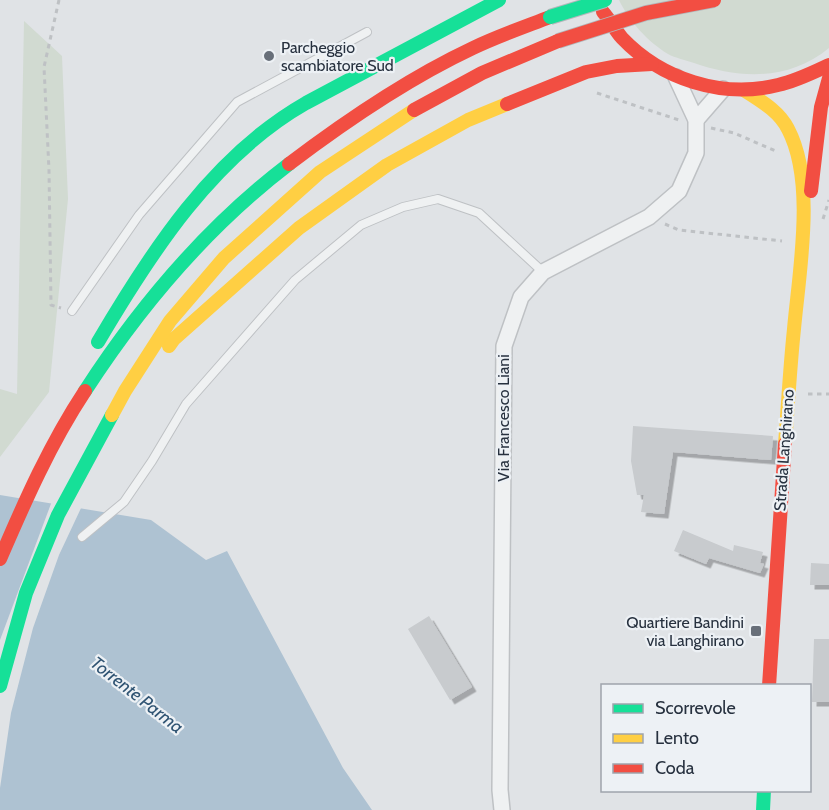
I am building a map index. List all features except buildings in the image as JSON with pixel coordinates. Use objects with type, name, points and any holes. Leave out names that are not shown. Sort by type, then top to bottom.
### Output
[{"type":"main road","points":[[94,350],[129,287],[168,233],[204,189],[257,138],[288,114],[376,64],[499,0]]},
{"type":"main road","name":"Strada Langhirano","points":[[597,0],[622,38],[652,64],[676,76],[723,89],[767,89],[813,75],[829,65]]},
{"type":"main road","points":[[0,559],[35,476],[57,435],[110,350],[139,311],[222,220],[272,176],[327,133],[376,101],[481,44],[550,17],[605,0]]},
{"type":"main road","points":[[0,686],[26,593],[69,492],[125,391],[170,321],[224,258],[320,172],[393,122],[440,95],[492,69],[558,41],[646,13],[714,0]]},
{"type":"main road","points":[[84,464],[174,339],[299,228],[387,165],[468,120],[586,72],[617,66],[652,64]]},
{"type":"main road","name":"Strada Langhirano","points":[[803,214],[810,198],[821,107],[829,78]]},
{"type":"main road","name":"Strada Langhirano","points":[[744,90],[774,108],[786,124],[799,163],[803,214],[781,486],[769,684]]},
{"type":"main road","points":[[57,435],[64,402],[82,370]]},
{"type":"main road","points":[[763,810],[764,792]]},
{"type":"street","name":"Via Francesco Liani","points":[[502,810],[500,790],[504,346],[521,297],[543,272],[649,217],[679,191],[696,153],[696,123],[676,76]]},
{"type":"street","points":[[696,123],[723,89]]},
{"type":"lane","points":[[72,310],[139,214],[237,102],[367,32]]},
{"type":"lane","points":[[82,537],[124,502],[186,404],[295,280],[361,225],[403,207],[438,199],[479,213],[543,272]]},
{"type":"path","points":[[59,0],[44,67],[49,170],[51,306],[72,310]]},
{"type":"path","points":[[696,123],[734,133],[787,155]]},
{"type":"path","points":[[649,217],[679,230],[801,242]]},
{"type":"shaded area","points":[[619,0],[829,0],[829,48],[798,67],[764,74],[746,74],[711,68],[674,57],[661,49],[634,23]]},
{"type":"shaded area","points":[[24,21],[62,56],[68,199],[49,392],[0,457],[0,389],[17,394]]},
{"type":"water","name":"Torrente Parma","points":[[0,495],[151,520],[206,560],[227,551],[343,768],[372,810],[0,810]]},
{"type":"pier","points":[[52,501],[82,506],[59,555],[33,628],[11,713],[0,788],[0,640]]},
{"type":"traffic: fast","points":[[98,342],[163,241],[213,178],[242,150],[273,125],[306,103],[499,0]]},
{"type":"traffic: fast","points":[[550,17],[605,0]]},
{"type":"traffic: fast","points":[[85,391],[129,328],[177,269],[231,214],[289,164]]},
{"type":"traffic: fast","points":[[0,686],[26,593],[58,515],[112,415]]},
{"type":"traffic: fast","points":[[763,810],[764,792]]},
{"type":"traffic: slow","points":[[744,90],[780,117],[797,150],[801,175],[804,201],[802,255],[785,444]]},
{"type":"traffic: slow","points":[[169,346],[174,339],[299,228],[387,165],[468,120],[507,104]]},
{"type":"traffic: slow","points":[[112,415],[170,321],[224,258],[320,172],[414,110]]},
{"type":"traffic: jam","points":[[558,41],[646,13],[714,0]]},
{"type":"traffic: jam","points":[[603,12],[622,38],[655,65],[674,75],[714,87],[757,89],[778,85],[829,65]]},
{"type":"traffic: jam","points":[[289,164],[355,116],[425,73],[482,44],[550,17]]},
{"type":"traffic: jam","points":[[414,110],[482,73],[558,41]]},
{"type":"traffic: jam","points":[[507,104],[586,72],[617,66],[652,64]]},
{"type":"traffic: jam","points":[[811,191],[821,107],[829,78]]},
{"type":"traffic: jam","points":[[0,559],[49,452],[85,391]]},
{"type":"traffic: jam","points":[[769,684],[785,444]]},
{"type":"place","name":"Parcheggio scambiatore Sud","points":[[269,56]]},
{"type":"place","name":"Quartiere Bandini via Langhirano","points":[[756,631]]}]
